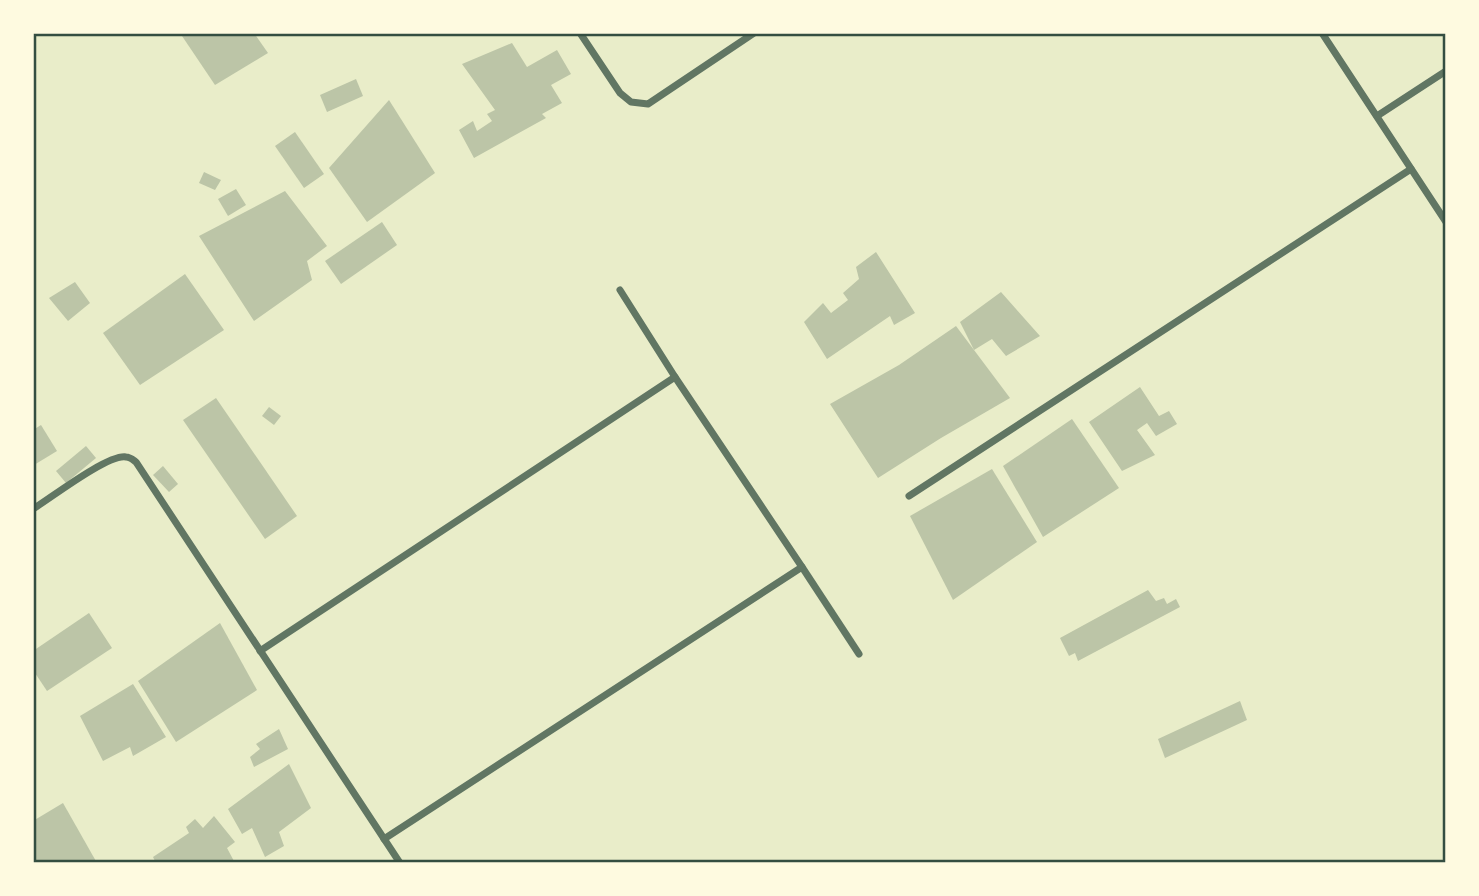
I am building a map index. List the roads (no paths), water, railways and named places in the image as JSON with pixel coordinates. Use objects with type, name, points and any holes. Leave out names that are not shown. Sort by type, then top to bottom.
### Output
[{"type":"street","points":[[580,33],[620,93],[631,102],[648,104],[754,33]]},
{"type":"street","points":[[1322,33],[1446,222]]},
{"type":"street","points":[[1377,116],[1446,72]]},
{"type":"street","points":[[909,496],[1411,169]]},
{"type":"street","points":[[620,290],[674,377],[859,654]]},
{"type":"street","points":[[260,651],[674,377]]},
{"type":"street","points":[[33,509],[106,461],[122,456],[136,462],[400,863]]},
{"type":"street","points":[[384,839],[803,568]]}]
